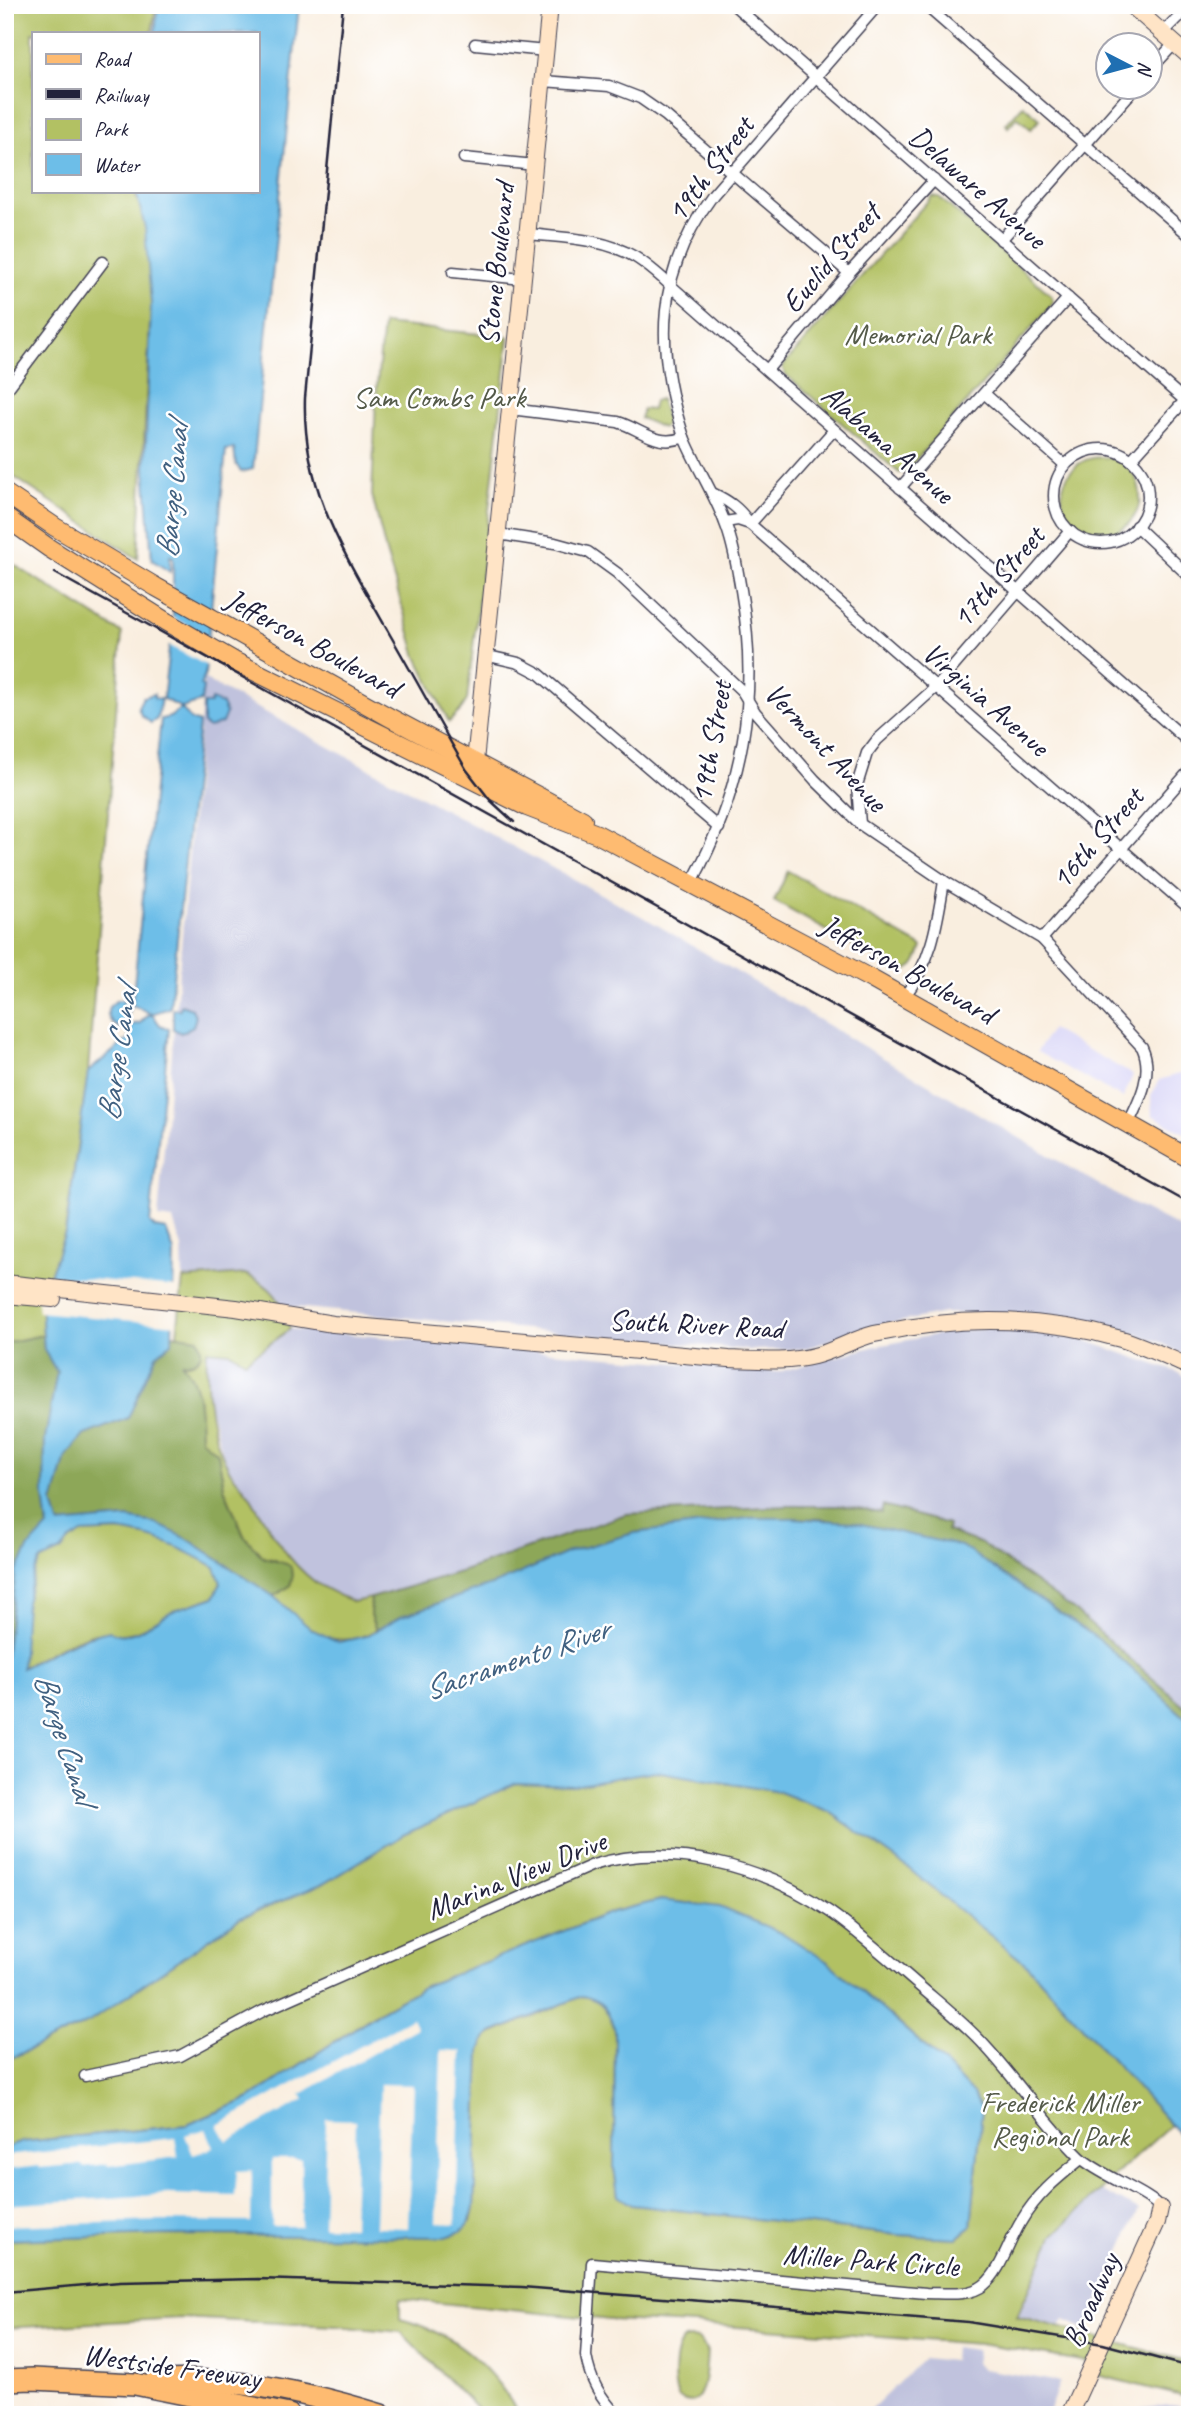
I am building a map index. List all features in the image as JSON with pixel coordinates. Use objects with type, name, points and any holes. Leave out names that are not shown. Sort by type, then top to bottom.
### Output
[{"type":"highway","points":[[135,2384],[185,2379],[250,2385],[381,2415]]},
{"type":"highway","name":"Westside Freeway","points":[[5,2380],[135,2384],[289,2415]]},
{"type":"main road","name":"Jefferson Boulevard","points":[[5,493],[55,527],[156,587],[474,771],[527,807],[597,834],[904,997],[1190,1159]]},
{"type":"main road","name":"Jefferson Boulevard","points":[[5,517],[165,621],[234,661],[474,771]]},
{"type":"street","name":"Stone Boulevard","points":[[474,771],[550,5]]},
{"type":"street","name":"Delaware Avenue","points":[[734,5],[1188,400]]},
{"type":"street","name":"19th Street","points":[[684,437],[672,399],[664,358],[664,331],[674,268],[692,226],[713,195],[878,5]]},
{"type":"street","points":[[925,5],[1190,236]]},
{"type":"street","points":[[1131,5],[1190,57]]},
{"type":"street","points":[[1164,47],[1190,6]]},
{"type":"street","points":[[475,44],[546,51]]},
{"type":"street","points":[[543,81],[609,86],[640,98],[666,116],[733,172],[849,273]]},
{"type":"street","points":[[1001,240],[1122,102]]},
{"type":"street","points":[[464,158],[535,165]]},
{"type":"street","name":"Euclid Street","points":[[767,370],[849,273],[934,180]]},
{"type":"street","name":"Alabama Avenue","points":[[528,234],[609,245],[637,258],[1190,743]]},
{"type":"street","points":[[5,392],[103,262]]},
{"type":"street","points":[[453,272],[523,279]]},
{"type":"street","points":[[901,488],[1068,298]]},
{"type":"street","points":[[985,394],[1065,465]]},
{"type":"street","points":[[1131,460],[1188,400]]},
{"type":"street","points":[[510,409],[618,422],[663,442],[684,437]]},
{"type":"street","points":[[725,522],[738,520],[750,524],[834,430]]},
{"type":"street","name":"Virginia Avenue","points":[[684,437],[696,467],[725,522]]},
{"type":"street","points":[[1093,449],[1110,449],[1131,460],[1145,480],[1148,496],[1145,512],[1136,526],[1116,540],[1100,543],[1084,540],[1070,531],[1060,519],[1055,503],[1055,487],[1065,465],[1078,455],[1093,449]]},
{"type":"street","name":"Virginia Avenue","points":[[712,493],[729,500],[740,509],[750,524],[1190,909]]},
{"type":"street","name":"19th Street","points":[[691,884],[719,828],[737,773],[748,702],[748,648],[744,602],[737,563],[725,522]]},
{"type":"street","points":[[1136,526],[1190,577]]},
{"type":"street","name":"17th Street","points":[[860,824],[857,789],[867,752],[936,687],[1070,531]]},
{"type":"street","name":"Vermont Avenue","points":[[498,534],[588,551],[617,573],[741,691],[755,712],[815,780],[860,824],[944,881],[1042,939],[1142,1047],[1147,1057],[1144,1089],[1128,1124]]},
{"type":"street","points":[[484,655],[519,663],[538,673],[719,828]]},
{"type":"street","name":"16th Street","points":[[1042,939],[1190,770]]},
{"type":"street","points":[[904,997],[919,978],[927,961],[936,930],[944,881]]},
{"type":"street","name":"South River Road","points":[[5,1283],[235,1312]]},
{"type":"street","name":"South River Road","points":[[5,1295],[272,1315],[375,1327],[775,1361],[814,1356],[872,1335],[933,1324],[1004,1320],[1064,1326],[1123,1340],[1190,1367]]},
{"type":"street","name":"Marina View Drive","points":[[85,2076],[180,2056],[263,2011],[593,1865],[633,1856],[679,1856],[731,1867],[761,1877],[815,1903],[847,1925],[971,2032],[1082,2159],[1111,2179],[1154,2200],[1160,2208]]},
{"type":"street","name":"Miller Park Circle","points":[[617,2415],[601,2397],[588,2368],[586,2356],[592,2263],[926,2293],[970,2292],[985,2284],[1021,2220],[1043,2190],[1082,2159]]},
{"type":"street","name":"Broadway","points":[[1069,2415],[1157,2222],[1160,2208]]},
{"type":"shaded area","points":[[204,679],[652,922],[1125,1200],[1190,1233],[1190,1358],[1158,1341],[1077,1316],[944,1313],[859,1330],[804,1349],[749,1350],[283,1306],[261,1282],[183,1279],[182,1248],[173,1220],[158,1218]]},
{"type":"shaded area","points":[[1051,1029],[1133,1075],[1123,1098],[1037,1052]]},
{"type":"shaded area","points":[[1190,1071],[1190,1136],[1152,1115],[1151,1096],[1159,1080]]},
{"type":"shaded area","points":[[1001,1328],[1084,1340],[1180,1373],[1190,1380],[1190,1711],[1074,1610],[982,1544],[947,1531],[948,1525],[883,1507],[881,1513],[841,1506],[787,1506],[463,1571],[353,1602],[315,1583],[263,1521],[247,1491],[230,1470],[207,1397],[206,1350],[230,1352],[245,1361],[290,1329],[778,1372],[872,1347],[955,1331]]},
{"type":"shaded area","points":[[1100,2190],[1139,2210],[1086,2330],[1064,2320],[1060,2327],[1017,2316],[1053,2236]]},
{"type":"shaded area","points":[[954,2347],[977,2350],[975,2363],[983,2369],[1060,2382],[1047,2415],[865,2415],[924,2358],[953,2361]]},
{"type":"shaded area","points":[[1169,2405],[1190,2407],[1190,2415],[1122,2415],[1139,2409]]},
{"type":"green space","points":[[5,5],[156,5],[152,32],[32,32],[32,192],[134,192],[154,244],[138,559],[5,471]]},
{"type":"green space","points":[[1023,105],[1040,119],[1031,129],[1017,117],[1008,127],[1006,124]]},
{"type":"green space","name":"Memorial Park","points":[[932,196],[939,197],[1051,295],[1053,301],[906,471],[899,473],[785,374],[782,367]]},
{"type":"green space","name":"Sam Combs Park","points":[[383,324],[509,337],[467,700],[449,722],[417,657],[372,495],[376,396]]},
{"type":"green space","points":[[660,399],[667,422],[663,428],[640,418],[643,409],[652,410],[654,401]]},
{"type":"green space","points":[[1101,457],[1116,460],[1133,474],[1140,496],[1137,511],[1123,528],[1101,535],[1086,532],[1069,518],[1062,496],[1065,481],[1079,464]]},
{"type":"green space","points":[[5,559],[122,633],[88,1072],[65,1232],[41,1301],[43,1335],[5,1343]]},
{"type":"green space","points":[[788,871],[922,947],[912,967],[898,970],[774,901]]},
{"type":"green space","points":[[245,1274],[263,1284],[275,1295],[284,1310],[290,1329],[245,1361],[230,1352],[207,1350],[208,1396],[218,1443],[230,1471],[295,1564],[324,1588],[353,1602],[371,1598],[370,1615],[376,1630],[359,1637],[332,1639],[320,1634],[308,1627],[273,1596],[281,1592],[276,1560],[263,1557],[244,1536],[224,1488],[218,1454],[201,1439],[198,1394],[181,1363],[193,1363],[200,1357],[201,1347],[177,1334],[183,1279]]},
{"type":"green space","points":[[172,1334],[198,1338],[201,1354],[193,1361],[182,1363],[196,1389],[201,1439],[218,1454],[224,1488],[244,1536],[263,1557],[290,1565],[293,1575],[290,1586],[273,1596],[186,1538],[127,1518],[59,1524],[53,1503],[66,1456],[84,1435],[128,1418],[156,1355],[172,1343]]},
{"type":"green space","points":[[43,1335],[44,1350],[57,1372],[45,1440],[44,1496],[48,1528],[29,1547],[16,1572],[5,1659],[5,1343]]},
{"type":"green space","points":[[841,1506],[881,1513],[883,1506],[948,1524],[947,1531],[982,1544],[1074,1610],[1190,1711],[1190,1722],[1101,1641],[961,1546],[822,1519],[750,1518],[634,1533],[571,1551],[500,1582],[402,1616],[376,1630],[370,1615],[371,1598],[463,1571],[626,1514]]},
{"type":"green space","points":[[118,1531],[168,1543],[215,1567],[221,1583],[214,1597],[173,1611],[135,1632],[117,1635],[91,1634],[21,1668],[26,1602],[35,1570],[41,1560],[61,1551],[69,1541],[82,1533]]},
{"type":"green space","name":"Frederick Miller Regional Park","points":[[655,1771],[779,1792],[830,1812],[903,1864],[1027,1965],[1171,2125],[1053,2236],[1017,2316],[1190,2362],[1190,2398],[1097,2375],[1099,2371],[1088,2362],[980,2344],[611,2320],[400,2299],[400,2319],[438,2333],[470,2354],[497,2381],[519,2415],[483,2415],[401,2332],[181,2318],[5,2328],[5,2240],[471,2222],[474,2208],[480,2051],[484,2040],[491,2034],[582,1996],[595,2000],[604,2007],[615,2030],[614,2168],[618,2196],[632,2205],[899,2235],[958,2238],[971,2227],[982,2110],[973,2094],[945,2064],[890,2015],[661,1900],[612,1912],[427,1985],[383,2009],[250,2098],[187,2125],[22,2142],[5,2148],[5,2061],[89,2022],[240,1918],[323,1884],[403,1835],[516,1783],[573,1785]]},
{"type":"green space","points":[[687,2338],[698,2339],[707,2349],[703,2387],[694,2401],[687,2402],[678,2397],[674,2374],[678,2348]]},
{"type":"water","name":"Barge Canal","points":[[158,5],[299,5],[253,469],[241,472],[236,464],[234,449],[226,450],[201,702],[182,708],[163,699],[173,616],[173,557],[170,556],[170,572],[152,560],[145,468],[151,304],[145,228],[136,192],[259,192],[259,32],[155,32]]},
{"type":"water","points":[[154,694],[154,698],[161,699],[157,719],[151,723],[141,715],[138,707],[143,697]]},
{"type":"water","points":[[211,700],[222,704],[226,713],[222,723],[209,728],[203,724],[203,704],[210,704]]},
{"type":"water","points":[[183,710],[191,720],[199,723],[170,1008],[151,1014],[132,1005],[161,719],[170,717]]},
{"type":"water","points":[[117,1000],[124,1000],[123,1004],[130,1005],[126,1025],[121,1029],[112,1022],[108,1014],[109,1007]]},
{"type":"water","points":[[181,1005],[192,1009],[196,1017],[193,1026],[181,1033],[173,1029],[173,1009],[180,1009]]},
{"type":"water","points":[[148,1015],[153,1015],[160,1025],[169,1029],[150,1223],[155,1228],[166,1230],[174,1252],[172,1343],[156,1355],[128,1418],[84,1435],[66,1456],[53,1503],[59,1524],[127,1518],[155,1523],[186,1538],[273,1596],[311,1629],[339,1642],[366,1636],[402,1616],[500,1582],[571,1551],[634,1533],[750,1518],[793,1518],[852,1522],[961,1546],[1101,1641],[1190,1722],[1190,2146],[1027,1965],[903,1864],[830,1812],[779,1792],[655,1771],[573,1785],[516,1783],[403,1835],[323,1884],[240,1918],[89,2022],[5,2061],[5,1659],[16,1572],[29,1547],[48,1527],[44,1496],[45,1440],[57,1372],[44,1350],[41,1301],[66,1230],[88,1072],[129,1038],[130,1025],[140,1023]],"holes":[[[118,1531],[168,1543],[215,1567],[221,1583],[214,1597],[176,1610],[134,1633],[118,1634],[110,1631],[87,1637],[22,1668],[26,1602],[35,1570],[41,1560],[61,1551],[69,1541],[82,1533]]]},
{"type":"water","points":[[661,1900],[720,1907],[784,1934],[828,1962],[945,2064],[973,2094],[982,2109],[971,2227],[957,2238],[899,2235],[632,2205],[618,2196],[614,2168],[615,2030],[604,2007],[595,2000],[582,1996],[491,2033],[484,2040],[480,2051],[474,2208],[468,2224],[457,2233],[445,2237],[167,2235],[5,2240],[5,2148],[22,2142],[187,2125],[250,2098],[384,2009],[427,1985],[612,1912]]},
{"type":"pier","points":[[170,616],[212,639],[209,667],[166,644]]},
{"type":"pier","points":[[46,1275],[177,1287],[176,1325],[38,1312],[37,1301]]},
{"type":"pier","points":[[412,2018],[417,2028],[301,2094],[304,2100],[227,2141],[218,2125]]},
{"type":"pier","points":[[441,2050],[461,2051],[456,2224],[436,2223]]},
{"type":"pier","points":[[380,2084],[413,2085],[408,2228],[375,2227]]},
{"type":"pier","points":[[326,2119],[356,2120],[353,2227],[323,2226]]},
{"type":"pier","points":[[206,2129],[214,2148],[193,2155],[185,2135]]},
{"type":"pier","points":[[175,2138],[178,2157],[108,2166],[83,2167],[82,2164],[5,2170],[5,2156]]},
{"type":"pier","points":[[272,2159],[301,2159],[301,2226],[272,2226]]},
{"type":"pier","points":[[252,2170],[251,2222],[162,2221],[5,2226],[5,2205],[168,2194],[235,2196],[237,2171]]},
{"type":"railway","points":[[343,5],[305,398],[311,463],[330,521],[357,577],[466,769],[490,800],[514,822]]},
{"type":"railway","points":[[55,573],[1190,1204]]},
{"type":"railway","points":[[5,2292],[120,2282],[258,2279],[522,2287],[968,2322],[1103,2344],[1190,2367]]},
{"type":"water label","name":"Sacramento River","points":[[516,1659]]}]
